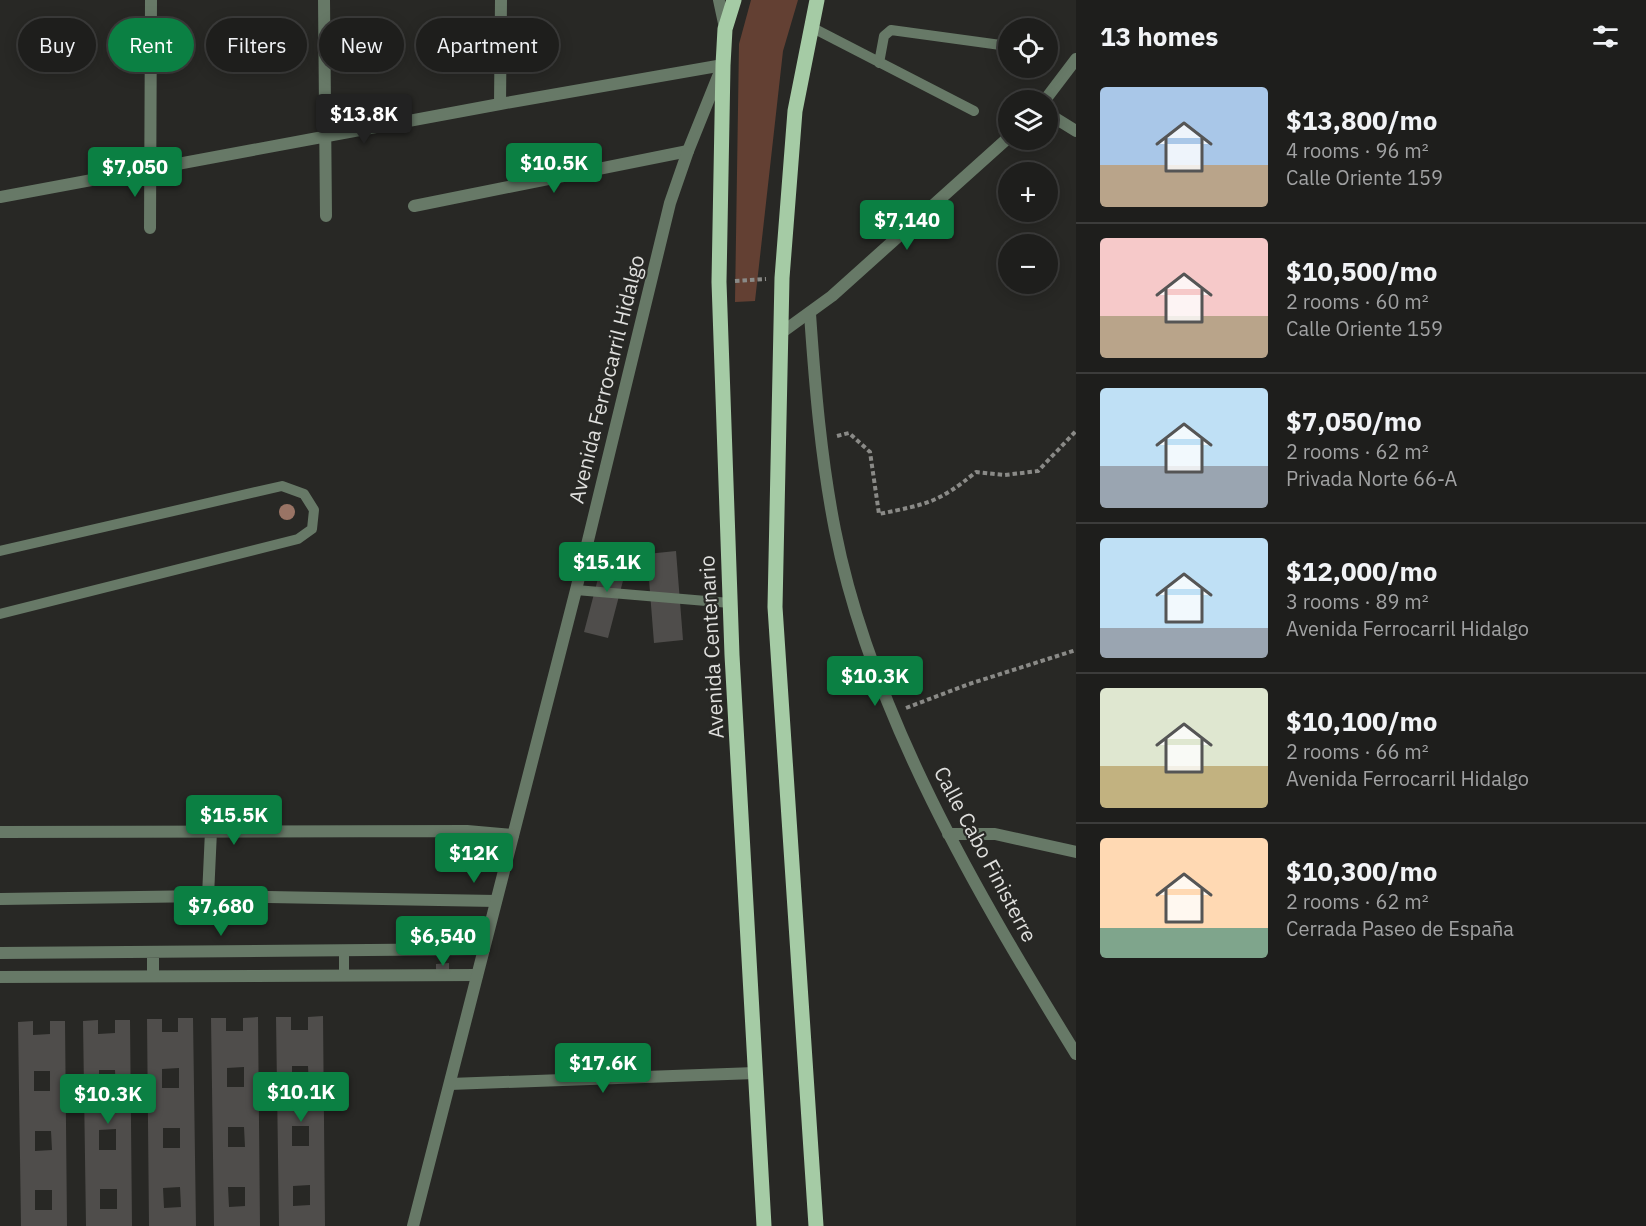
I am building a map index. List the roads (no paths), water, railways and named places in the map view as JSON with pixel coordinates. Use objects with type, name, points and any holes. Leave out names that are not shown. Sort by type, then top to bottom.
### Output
[{"type":"main road","name":"Avenida Ferrocarril Hidalgo","points":[[723,65],[726,29],[734,0]]},
{"type":"main road","points":[[816,1226],[775,607],[782,278],[795,111],[817,0]]},
{"type":"main road","name":"Avenida Centenario","points":[[723,65],[719,282],[730,603],[764,1226]]},
{"type":"street","points":[[150,228],[151,0]]},
{"type":"street","points":[[324,0],[326,216]]},
{"type":"street","points":[[500,104],[501,0]]},
{"type":"street","points":[[719,0],[726,29]]},
{"type":"street","points":[[1053,90],[1076,59]]},
{"type":"street","points":[[0,197],[723,65]]},
{"type":"street","name":"Avenida Ferrocarril Hidalgo","points":[[413,1226],[576,590],[670,203],[688,151],[723,65]]},
{"type":"street","points":[[1058,120],[1076,131]]},
{"type":"street","points":[[781,333],[810,314],[972,174],[998,148]]},
{"type":"street","points":[[414,206],[688,151]]},
{"type":"street","name":"Calle Cabo Finisterre","points":[[810,314],[822,440],[835,531],[855,605],[878,676],[924,785],[948,834],[1071,1037],[1076,1054]]},
{"type":"street","points":[[208,896],[211,831]]},
{"type":"street","points":[[0,832],[467,831],[513,835]]},
{"type":"street","points":[[948,834],[995,834],[1076,852]]},
{"type":"street","points":[[0,899],[208,896],[496,901]]},
{"type":"street","points":[[0,953],[484,949]]},
{"type":"street","points":[[153,952],[153,976]]},
{"type":"street","points":[[0,977],[477,975]]},
{"type":"street","points":[[450,1084],[755,1074]]},
{"type":"lane","points":[[811,27],[974,111]]},
{"type":"lane","points":[[879,63],[884,36],[891,30],[998,45]]},
{"type":"lane","points":[[0,551],[282,486],[304,494],[314,510],[312,529],[298,539],[0,614]]},
{"type":"lane","points":[[576,590],[730,603]]},
{"type":"lane","points":[[344,951],[344,976]]}]
